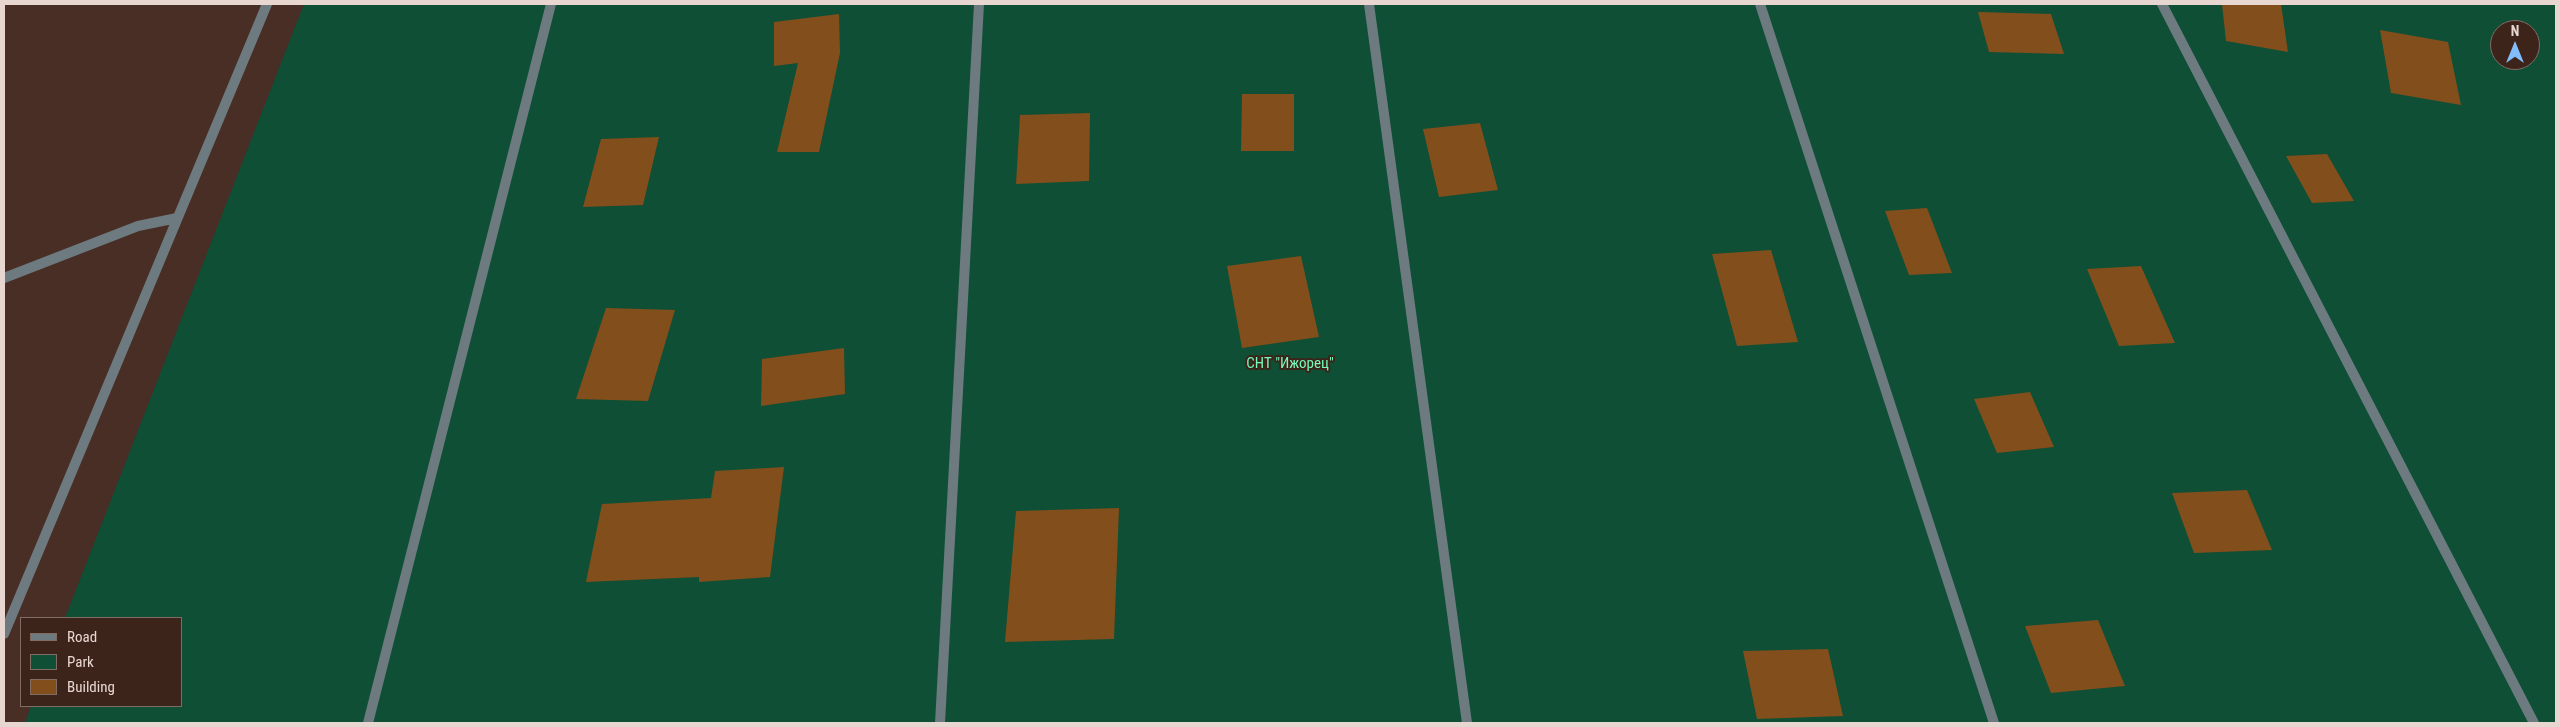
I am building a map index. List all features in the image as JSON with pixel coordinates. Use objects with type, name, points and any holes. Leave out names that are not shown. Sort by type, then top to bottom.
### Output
[{"type":"street","points":[[4,634],[267,4]]},
{"type":"street","points":[[368,723],[552,4]]},
{"type":"street","points":[[940,723],[979,4]]},
{"type":"street","points":[[1369,4],[1467,723]]},
{"type":"street","points":[[1760,4],[1994,723]]},
{"type":"street","points":[[2162,4],[2534,723]]},
{"type":"street","points":[[4,278],[138,226],[177,218]]},
{"type":"green space","name":"СНТ \"Ижорец\"","points":[[304,4],[2556,4],[2556,723],[25,723],[31,707],[182,707],[182,617],[65,617]]},
{"type":"building","points":[[2222,4],[2281,4],[2288,52],[2226,41]]},
{"type":"building","points":[[1978,12],[2051,14],[2064,54],[1989,52]]},
{"type":"building","points":[[839,14],[840,53],[819,152],[777,152],[798,63],[774,66],[774,22]]},
{"type":"building","points":[[2380,30],[2448,42],[2461,105],[2391,93]]},
{"type":"building","points":[[1242,94],[1294,94],[1294,151],[1241,151]]},
{"type":"building","points":[[1090,113],[1089,181],[1016,184],[1020,115]]},
{"type":"building","points":[[1480,123],[1498,190],[1439,197],[1423,129]]},
{"type":"building","points":[[659,137],[643,205],[583,207],[601,139]]},
{"type":"building","points":[[2327,154],[2354,201],[2312,203],[2286,156]]},
{"type":"building","points":[[1927,208],[1952,273],[1909,275],[1885,211]]},
{"type":"building","points":[[1771,250],[1798,342],[1737,346],[1712,254]]},
{"type":"building","points":[[1301,256],[1319,337],[1242,348],[1227,266]]},
{"type":"building","points":[[2141,266],[2175,343],[2119,346],[2087,269]]},
{"type":"building","points":[[606,308],[675,310],[648,401],[576,399]]},
{"type":"building","points":[[844,348],[845,394],[761,406],[762,359]]},
{"type":"building","points":[[2030,392],[2054,447],[1997,453],[1974,399]]},
{"type":"building","points":[[784,467],[770,577],[699,582],[699,577],[586,582],[602,504],[711,498],[715,471]]},
{"type":"building","points":[[2247,490],[2272,550],[2194,553],[2172,493]]},
{"type":"building","points":[[1119,508],[1114,639],[1005,642],[1016,511]]},
{"type":"building","points":[[2098,620],[2125,686],[2051,693],[2025,626]]},
{"type":"building","points":[[1828,649],[1843,716],[1757,719],[1743,651]]}]
